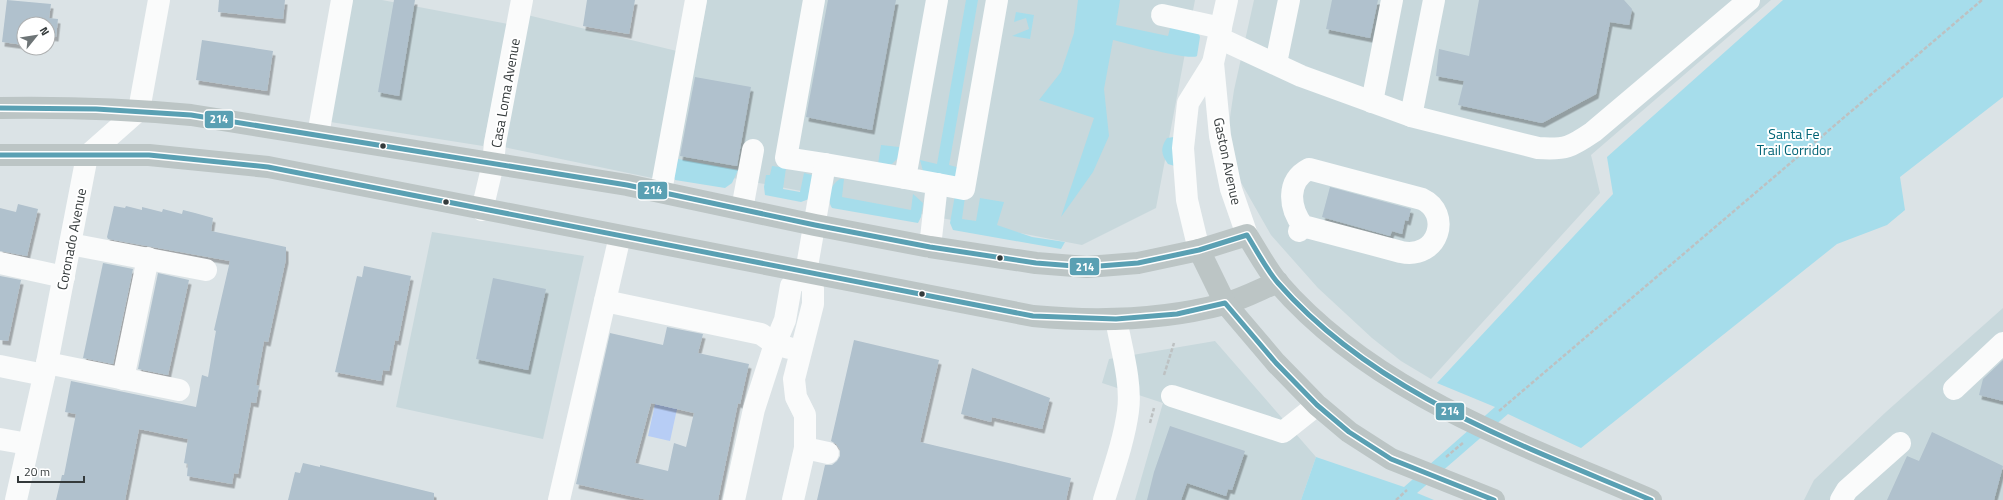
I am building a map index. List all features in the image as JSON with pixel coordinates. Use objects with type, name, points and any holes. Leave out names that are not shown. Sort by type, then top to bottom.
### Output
[{"type":"main road","points":[[0,108],[51,107],[139,110],[191,116],[318,135],[661,191],[815,225],[930,247],[1036,263],[1087,267],[1138,263],[1199,250],[1247,235],[1278,282],[1345,346],[1383,372],[1431,402],[1650,500]]},
{"type":"main road","points":[[0,155],[149,155],[268,167],[340,180],[482,210],[1033,316],[1116,319],[1177,314],[1225,303],[1278,282]]},
{"type":"main road","points":[[1199,250],[1225,303],[1276,363],[1316,405],[1349,432],[1391,459],[1494,500]]},
{"type":"street","points":[[87,156],[139,110],[159,0]]},
{"type":"street","points":[[318,135],[342,0]]},
{"type":"street","name":"Casa Loma Avenue","points":[[482,210],[493,164],[495,143],[522,0]]},
{"type":"street","points":[[661,191],[696,0]]},
{"type":"street","points":[[814,0],[786,158],[964,189],[997,0]]},
{"type":"street","points":[[905,178],[936,0]]},
{"type":"street","name":"Gaston Avenue","points":[[1227,0],[1214,63],[1220,136],[1231,189],[1247,235]]},
{"type":"street","points":[[1276,63],[1289,0]]},
{"type":"street","points":[[1372,102],[1392,0]]},
{"type":"street","points":[[1411,116],[1434,0]]},
{"type":"street","points":[[1162,15],[1220,33],[1301,76],[1411,116],[1538,148],[1554,149],[1570,147],[1593,132],[1749,0]]},
{"type":"street","name":"Gaston Avenue","points":[[1199,250],[1187,200],[1183,148],[1188,103],[1214,63]]},
{"type":"street","points":[[742,209],[753,150]]},
{"type":"street","name":"Coronado Avenue","points":[[16,500],[64,277],[87,156]]},
{"type":"street","points":[[793,500],[805,448],[805,415],[796,397],[794,379],[813,304],[813,289],[806,272],[825,164]]},
{"type":"street","points":[[1309,169],[1422,199],[1435,208],[1438,218],[1437,233],[1432,243],[1424,250],[1415,254],[1301,229],[1294,212],[1292,197],[1297,178],[1309,169]]},
{"type":"street","points":[[930,247],[938,184]]},
{"type":"street","points":[[559,500],[620,236]]},
{"type":"street","points":[[70,244],[206,270]]},
{"type":"street","points":[[123,379],[148,258]]},
{"type":"street","points":[[0,263],[64,277]]},
{"type":"street","points":[[734,500],[754,409],[775,344],[785,320],[791,286],[806,272]]},
{"type":"street","points":[[605,301],[761,334],[775,344],[801,351]]},
{"type":"street","points":[[1104,500],[1123,436],[1128,409],[1127,385],[1116,319]]},
{"type":"street","points":[[1954,389],[2003,344]]},
{"type":"street","points":[[0,366],[45,369],[123,379],[179,390]]},
{"type":"street","points":[[1172,396],[1283,432],[1316,405]]},
{"type":"street","points":[[0,439],[28,444]]},
{"type":"street","points":[[1841,500],[1847,490],[1900,443]]},
{"type":"street","points":[[805,448],[828,453]]},
{"type":"path","points":[[1498,413],[1982,0]]},
{"type":"path","points":[[1444,459],[1468,438]]},
{"type":"path","points":[[1396,500],[1408,490]]},
{"type":"shaded area","points":[[345,0],[382,0],[508,24],[483,146],[324,121]]},
{"type":"shaded area","points":[[707,0],[1195,0],[1156,208],[1082,245],[676,167]]},
{"type":"shaded area","points":[[1254,0],[1771,0],[1591,155],[1600,193],[1431,379],[1401,361],[1372,338],[1318,288],[1271,235],[1235,172],[1229,124],[1234,90]]},
{"type":"shaded area","points":[[519,13],[681,52],[657,179],[494,145]]},
{"type":"shaded area","points":[[432,232],[584,256],[543,439],[396,407]]},
{"type":"shaded area","points":[[2003,308],[2003,500],[1804,500],[1814,480],[1886,412]]},
{"type":"shaded area","points":[[1215,341],[1316,457],[1301,500],[1135,500],[1163,403],[1102,383],[1109,359]]},
{"type":"shaded area","points":[[655,404],[677,409],[670,441],[648,436]]},
{"type":"green space","points":[[966,0],[978,0],[949,165],[964,169],[957,177],[923,171],[920,160],[937,164]]},
{"type":"green space","points":[[1078,0],[1120,0],[1116,25],[1168,36],[1171,25],[1199,34],[1200,37],[1197,56],[1192,57],[1170,54],[1113,40],[1104,89],[1109,136],[1093,172],[1061,217],[1094,118],[1039,100],[1061,72],[1074,33]]},
{"type":"green space","name":"Santa Fe Trail Corridor","points":[[1783,0],[2003,0],[2003,97],[1900,177],[1905,210],[1887,225],[1837,244],[1581,448],[1508,414],[1417,493],[1434,500],[1301,500],[1316,457],[1404,487],[1495,407],[1437,383],[1613,194],[1607,157]]},
{"type":"green space","points":[[1016,12],[1034,15],[1030,39],[1012,36],[1029,29],[1026,18],[1014,22]]},
{"type":"green space","points":[[1174,137],[1178,167],[1168,164],[1162,151],[1163,145],[1167,138]]},
{"type":"green space","points":[[881,145],[899,147],[898,158],[892,164],[878,164]]},
{"type":"green space","points":[[678,159],[738,170],[732,183],[725,188],[675,180],[674,178]]},
{"type":"green space","points":[[772,166],[786,168],[783,189],[800,192],[804,173],[812,175],[813,178],[809,199],[801,202],[765,195],[764,187],[766,175],[770,175]]},
{"type":"green space","points":[[840,179],[844,179],[842,197],[911,210],[913,194],[923,203],[921,217],[918,223],[832,208],[829,200],[831,188]]},
{"type":"green space","points":[[955,195],[965,197],[962,219],[976,221],[980,198],[1004,202],[997,225],[1032,237],[1065,242],[1061,249],[953,230],[950,223]]},
{"type":"building","points":[[7,0],[51,4],[49,16],[16,16],[16,44],[2,42]]},
{"type":"building","points":[[219,0],[285,0],[283,19],[218,12]]},
{"type":"building","points":[[394,0],[415,0],[399,96],[378,92]]},
{"type":"building","points":[[587,0],[635,0],[629,34],[583,26]]},
{"type":"building","points":[[828,0],[896,0],[872,130],[806,117]]},
{"type":"building","points":[[1332,0],[1378,0],[1370,38],[1326,29]]},
{"type":"building","points":[[1479,0],[1624,0],[1632,9],[1629,25],[1610,22],[1596,94],[1542,123],[1458,105],[1464,81],[1436,76],[1439,49],[1469,56]]},
{"type":"building","points":[[56,19],[58,19],[56,37]]},
{"type":"building","points":[[202,40],[273,51],[267,91],[196,80]]},
{"type":"building","points":[[695,77],[751,87],[737,166],[680,156]]},
{"type":"building","points":[[1330,187],[1411,209],[1408,221],[1405,220],[1402,234],[1392,231],[1390,236],[1322,217]]},
{"type":"building","points":[[18,204],[38,209],[27,256],[0,251],[0,208],[16,212]]},
{"type":"building","points":[[114,206],[125,208],[126,206],[142,210],[142,207],[162,212],[163,209],[182,214],[183,210],[213,218],[211,231],[286,247],[286,259],[268,342],[264,341],[256,385],[259,386],[256,403],[251,402],[238,474],[234,473],[232,484],[187,476],[188,464],[184,463],[188,439],[139,429],[125,500],[56,500],[62,475],[64,475],[76,414],[65,412],[71,381],[196,407],[202,375],[208,377],[216,331],[214,330],[230,261],[108,239],[107,237]]},
{"type":"building","points":[[103,263],[133,269],[113,364],[83,358]]},
{"type":"building","points":[[364,266],[411,276],[398,341],[395,340],[389,371],[383,370],[381,381],[335,372],[357,276],[362,277]]},
{"type":"building","points":[[158,273],[189,280],[168,375],[138,369]]},
{"type":"building","points":[[0,276],[21,280],[8,341],[0,340]]},
{"type":"building","points":[[493,278],[546,289],[528,370],[476,359]]},
{"type":"building","points":[[667,327],[703,334],[698,353],[749,364],[740,404],[738,403],[718,500],[648,500],[576,484],[610,333],[663,345]],"holes":[[[651,403],[694,413],[686,447],[674,443],[668,471],[635,463]]]},
{"type":"building","points":[[854,340],[939,360],[920,442],[1071,478],[1066,500],[817,500],[825,465],[832,465],[840,456],[840,449],[831,441]]},
{"type":"building","points":[[2003,360],[2003,401],[1979,395],[1983,379]]},
{"type":"building","points":[[972,368],[1050,398],[1042,429],[992,417],[991,422],[961,414]]},
{"type":"building","points":[[1170,426],[1245,451],[1232,490],[1228,489],[1226,496],[1187,483],[1181,500],[1147,500],[1154,472]]},
{"type":"building","points":[[1932,432],[2003,466],[1994,500],[1887,500],[1907,456],[1919,461]]},
{"type":"building","points":[[303,463],[320,467],[320,465],[434,493],[434,500],[288,500],[295,472],[300,473]]},
{"type":"transit line","name":"214","points":[[0,108],[96,109],[191,115],[627,185],[815,225],[930,247],[1036,263],[1087,267],[1138,263],[1199,250],[1247,235],[1278,283],[1317,322],[1359,356],[1404,386],[1501,436],[1651,500]]},
{"type":"transit line","name":"214","points":[[0,155],[149,155],[268,167],[1033,316],[1116,319],[1177,314],[1225,303],[1276,363],[1317,405],[1349,432],[1391,459],[1494,500]]}]
